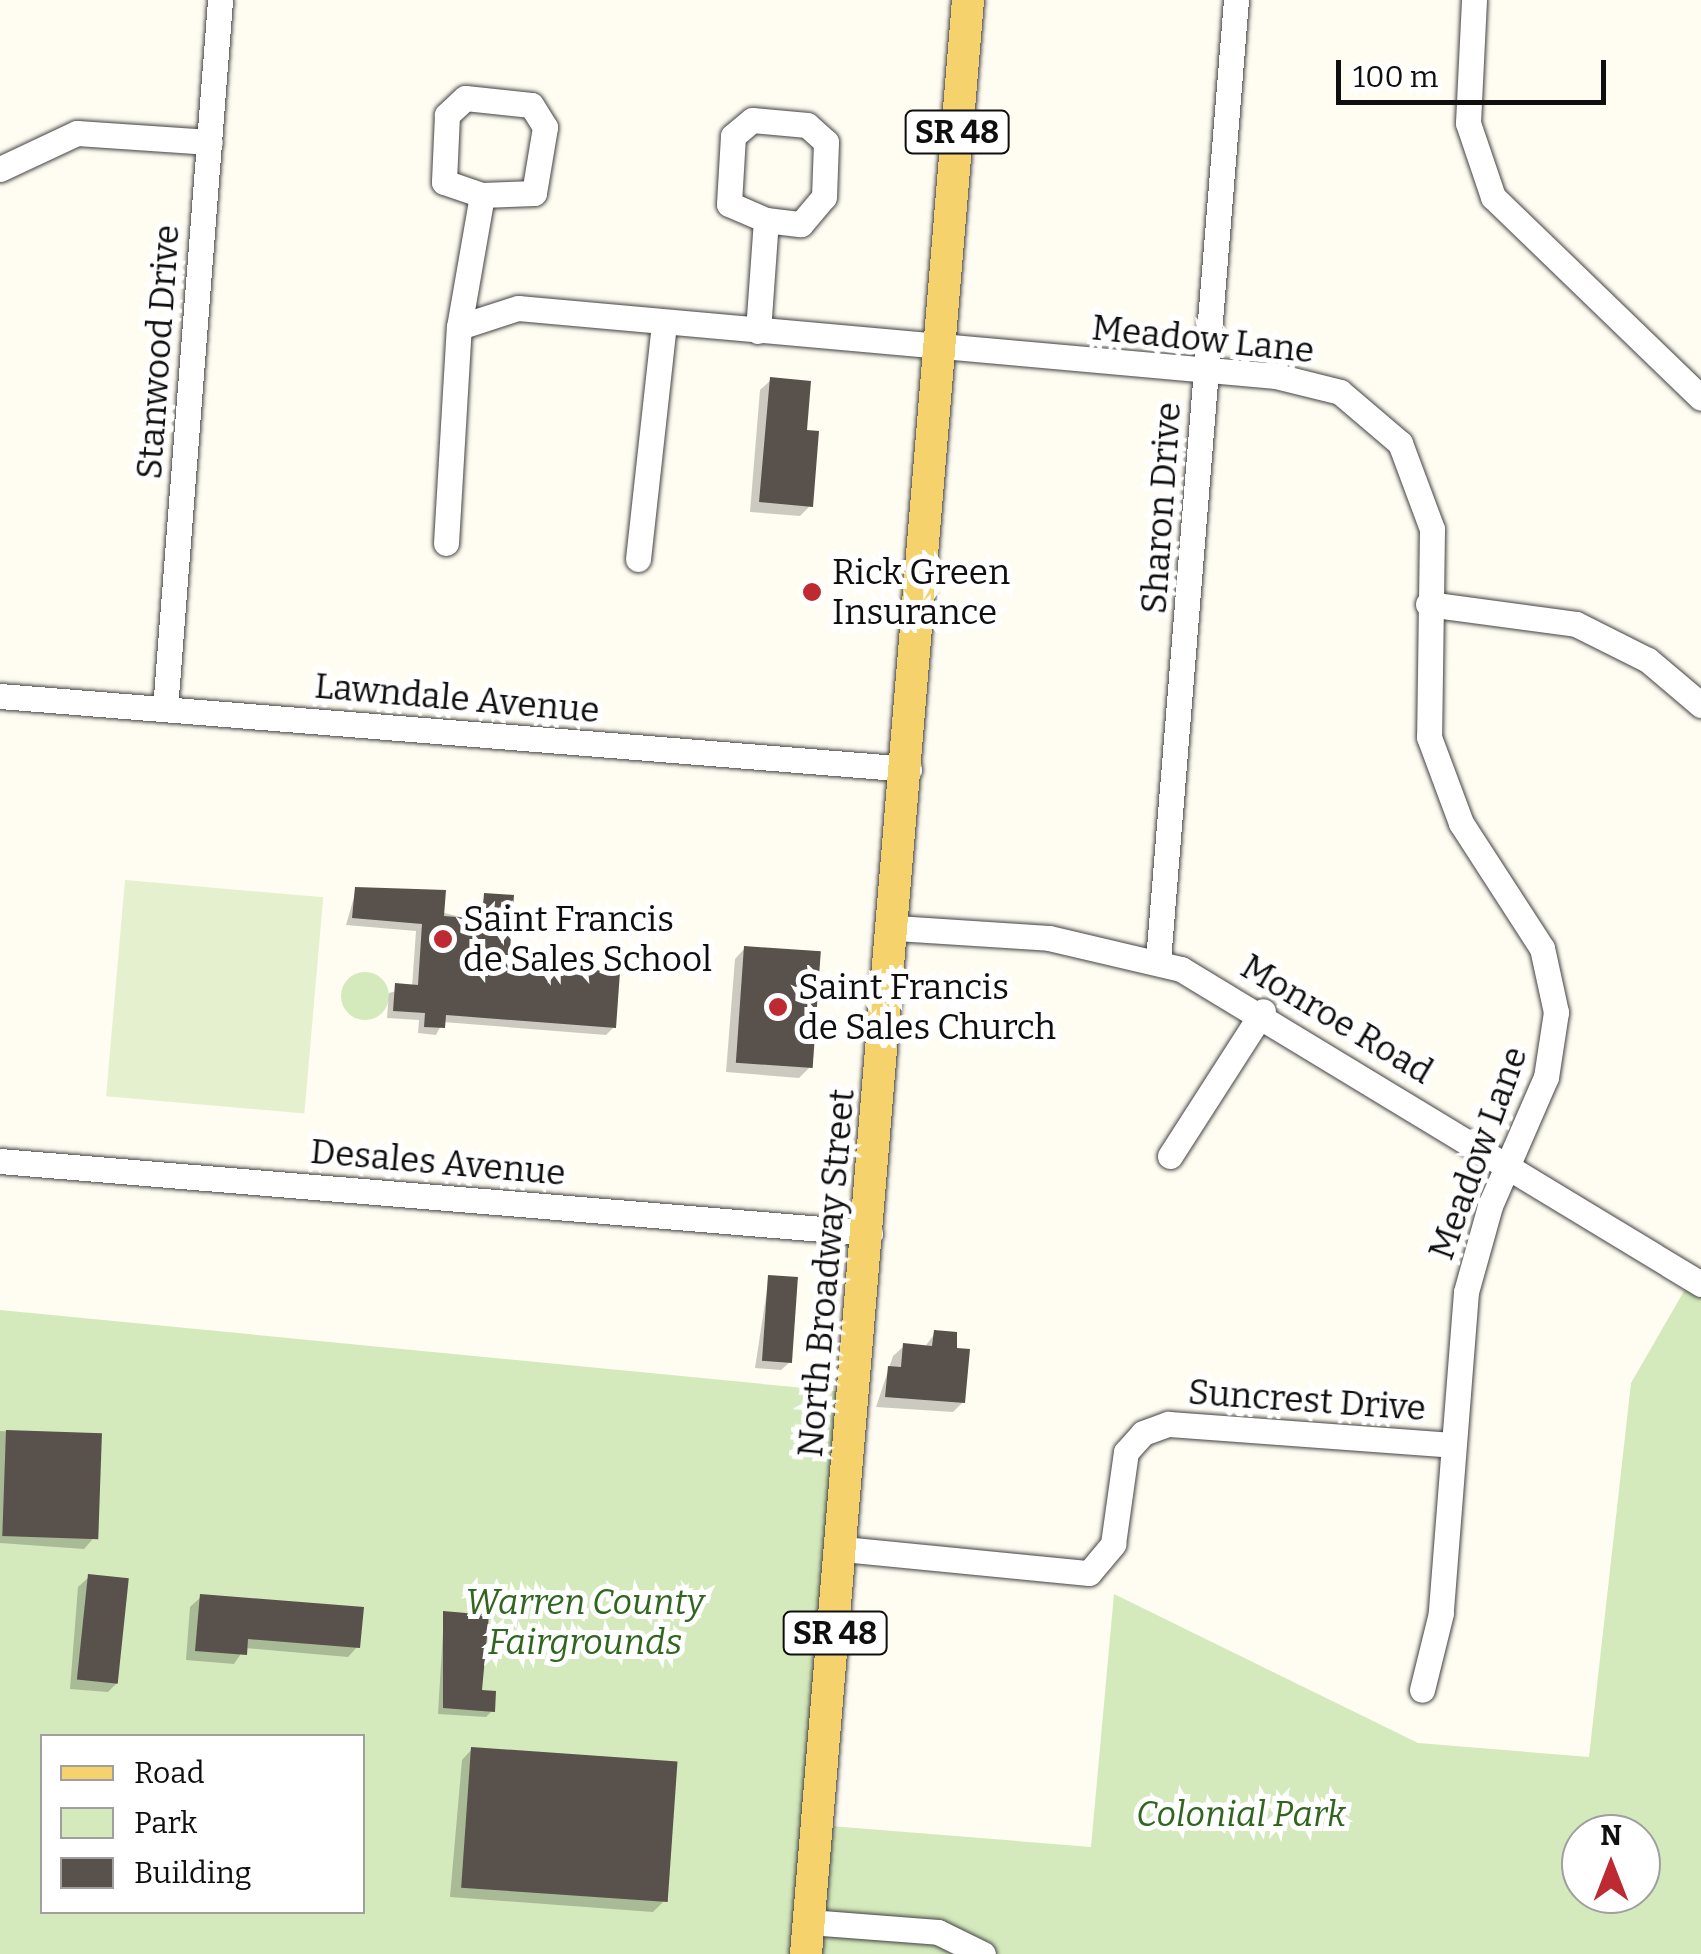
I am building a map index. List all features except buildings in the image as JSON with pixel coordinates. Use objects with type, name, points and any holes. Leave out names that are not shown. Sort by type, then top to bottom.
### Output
[{"type":"main road","name":"North Broadway Street","points":[[808,1938],[896,928],[968,0]]},
{"type":"street","name":"Stanwood Drive","points":[[165,710],[220,0]]},
{"type":"street","name":"Sharon Drive","points":[[1158,961],[1236,0]]},
{"type":"street","points":[[1474,0],[1468,123],[1492,197],[1701,398]]},
{"type":"street","points":[[465,98],[532,106],[545,127],[534,192],[482,195],[444,182],[448,115],[465,98]]},
{"type":"street","points":[[752,120],[807,124],[828,156],[819,210],[801,224],[766,220],[729,204],[733,136],[752,120]]},
{"type":"street","points":[[0,169],[77,133],[210,142]]},
{"type":"street","points":[[446,542],[459,327],[482,195]]},
{"type":"street","points":[[758,330],[766,220]]},
{"type":"street","name":"Meadow Lane","points":[[459,327],[518,308],[1206,370],[1316,383],[1383,423],[1427,503],[1424,692],[1444,785],[1536,936],[1553,986],[1553,1052],[1508,1165],[1466,1292],[1440,1614],[1422,1690]]},
{"type":"street","points":[[638,559],[664,324]]},
{"type":"street","points":[[1428,604],[1576,624],[1648,660],[1701,705]]},
{"type":"street","name":"Lawndale Avenue","points":[[0,696],[909,769]]},
{"type":"street","name":"Monroe Road","points":[[896,928],[1049,938],[1158,961],[1263,1011],[1701,1284]]},
{"type":"street","points":[[1170,1156],[1263,1011]]},
{"type":"street","name":"Desales Avenue","points":[[0,1161],[870,1232]]},
{"type":"street","name":"Suncrest Drive","points":[[844,1549],[1089,1573],[1113,1544],[1126,1452],[1143,1432],[1168,1424],[1453,1446]]},
{"type":"street","points":[[808,1938],[938,1932],[983,1954]]},
{"type":"green space","points":[[125,880],[323,897],[304,1114],[106,1096]]},
{"type":"green space","points":[[365,972],[382,979],[389,996],[382,1013],[365,1020],[348,1013],[341,996],[348,979]]},
{"type":"green space","name":"Warren County Fairgrounds","points":[[1691,1279],[1701,1284],[1701,1954],[0,1954],[0,1310],[856,1393],[818,1825],[1091,1847],[1114,1594],[1418,1743],[1589,1757],[1631,1383]]},
{"type":"place","name":"Rick Green Insurance","points":[[812,592]]},
{"type":"place","name":"Saint Francis de Sales School","points":[[443,939]]},
{"type":"place","name":"Saint Francis de Sales Church","points":[[778,1007]]},
{"type":"park label","name":"Colonial Park","points":[[1241,1814]]}]
